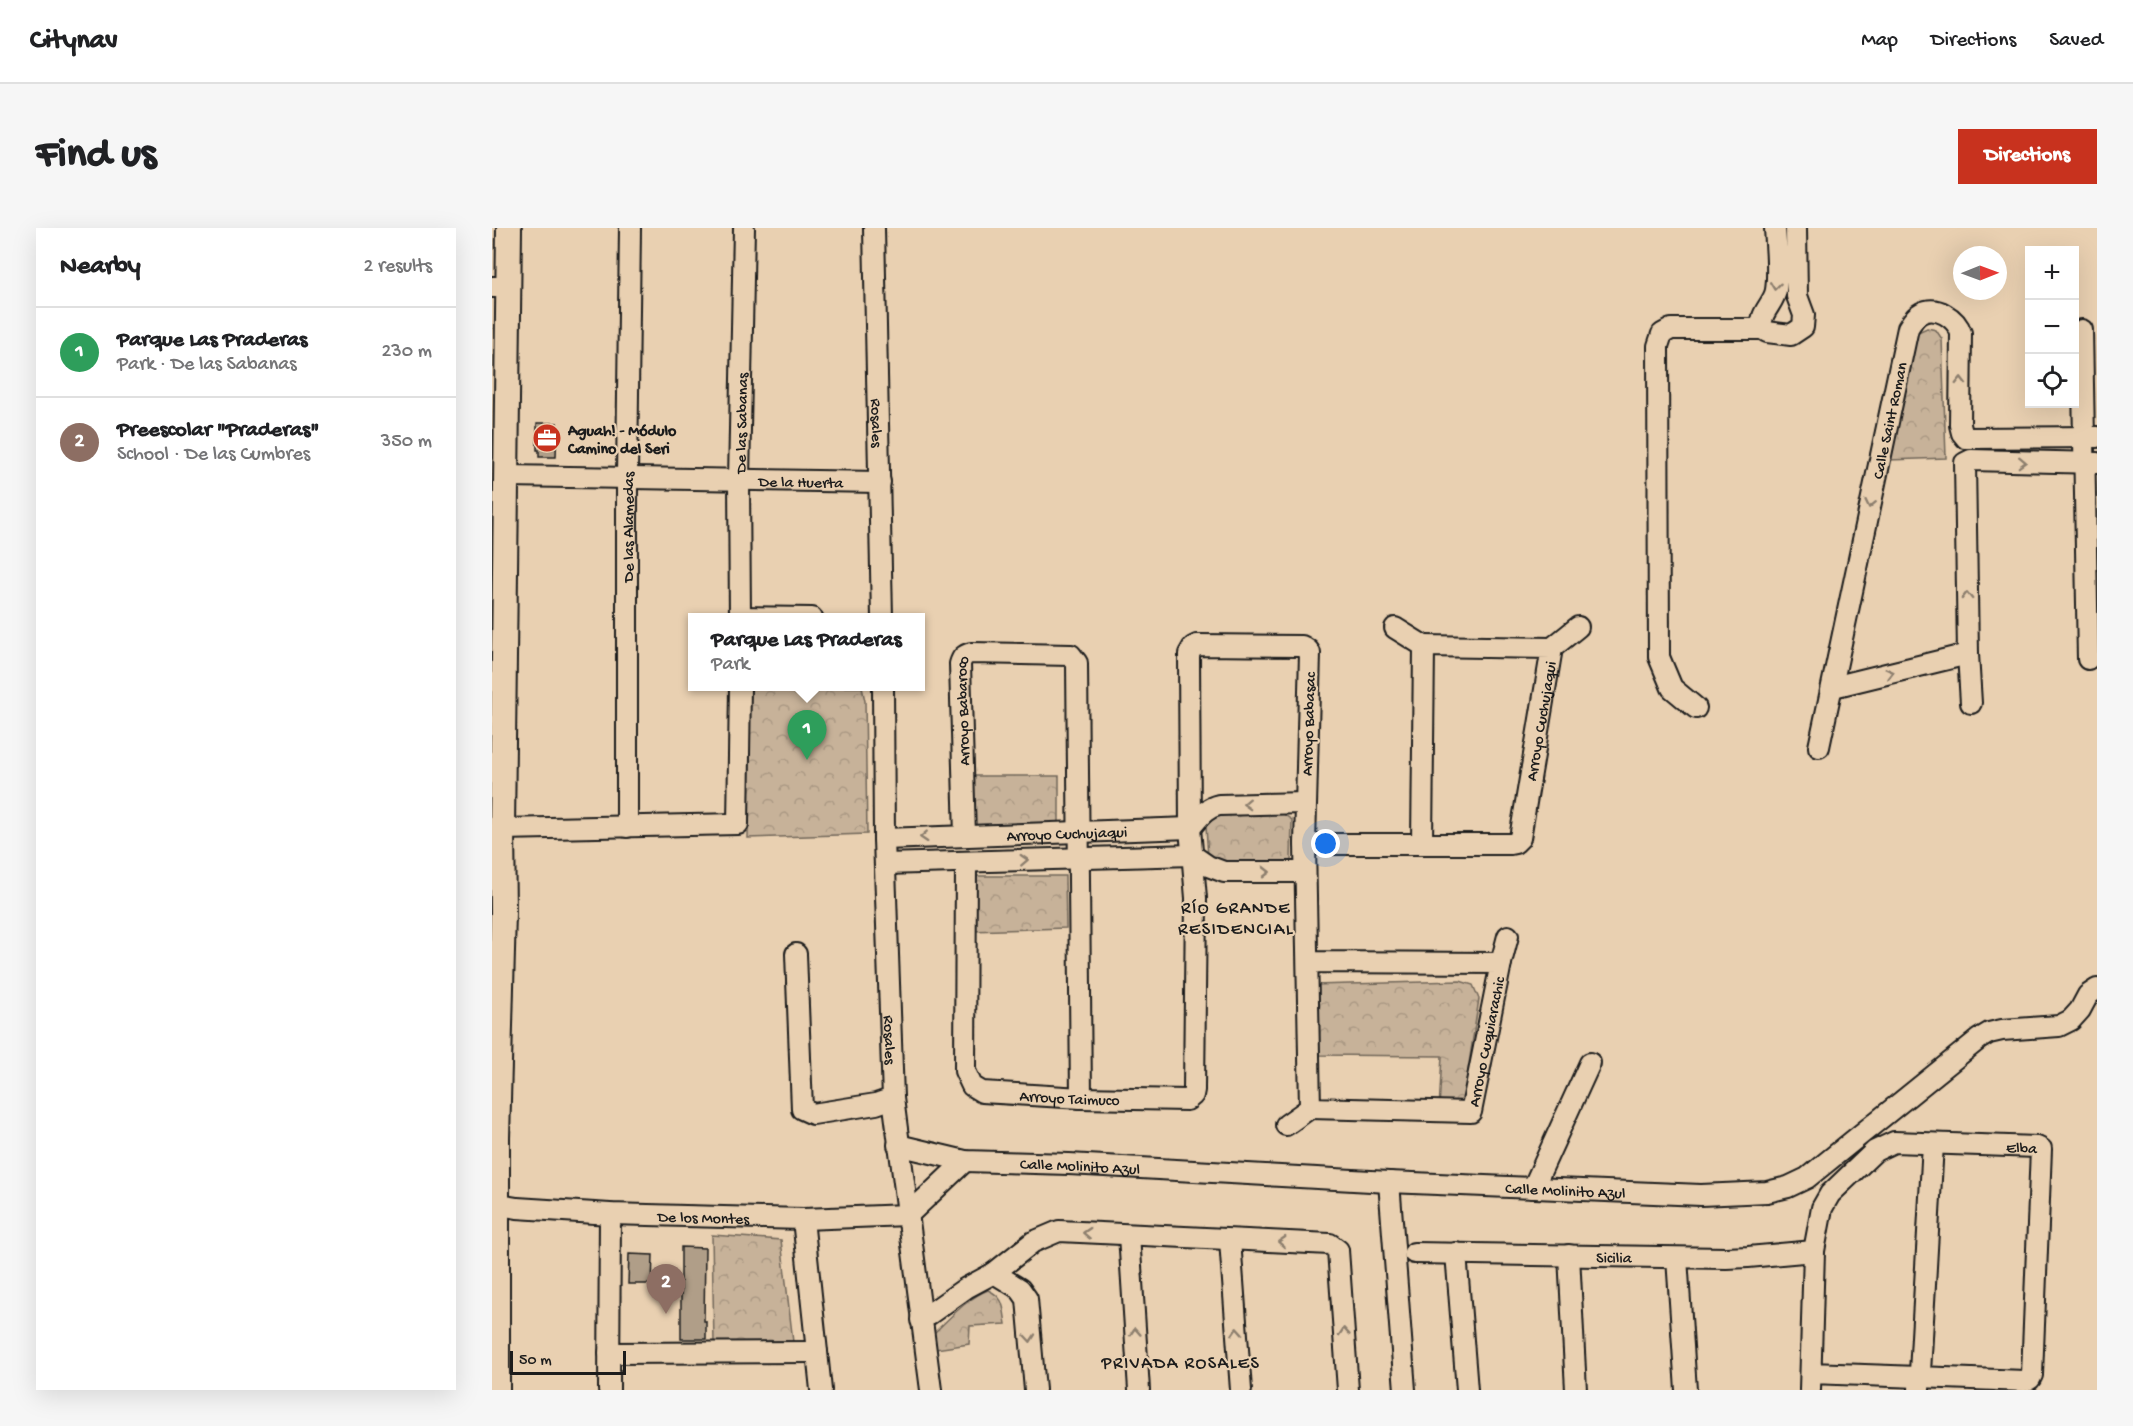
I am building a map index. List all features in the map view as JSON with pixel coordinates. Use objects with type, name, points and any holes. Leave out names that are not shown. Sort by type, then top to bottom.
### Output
[{"type":"main road","points":[[497,1390],[494,1204],[503,913],[507,476],[500,287],[509,228]]},
{"type":"street","name":"De las Alamedas","points":[[627,827],[630,228]]},
{"type":"street","name":"De las Sabanas","points":[[740,613],[739,480],[744,228]]},
{"type":"street","name":"Rosales","points":[[874,228],[882,613]]},
{"type":"street","points":[[1762,329],[1762,315],[1776,292],[1775,228]]},
{"type":"street","points":[[1696,708],[1672,688],[1659,657],[1658,346],[1662,334],[1671,329],[1762,329],[1767,332],[1791,335],[1803,327],[1804,315],[1797,296],[1796,228]]},
{"type":"street","name":"Calle Saint Roman","points":[[1820,747],[1908,328],[1915,318],[1923,312],[1935,312],[1950,316],[1959,325],[1961,333],[1960,425],[1962,434],[1966,438],[2091,437]]},
{"type":"street","points":[[2082,330],[2091,437],[2088,659]]},
{"type":"street","points":[[1971,703],[1965,464],[1971,460],[2091,463]]},
{"type":"street","name":"De la Huerta","points":[[507,476],[880,482]]},
{"type":"street","points":[[1552,648],[1578,627]]},
{"type":"street","points":[[1395,628],[1424,646],[1422,844]]},
{"type":"street","name":"Arroyo Babasac","points":[[1190,828],[1189,654],[1193,647],[1197,645],[1299,645],[1308,650],[1305,844]]},
{"type":"street","name":"Arroyo Cuchujaqui","points":[[1305,844],[1510,844],[1520,838],[1552,648],[1424,646]]},
{"type":"street","name":"Arroyo Babaroco","points":[[964,836],[960,664],[965,654],[971,652],[1066,654],[1075,658],[1077,663],[1077,831]]},
{"type":"street","points":[[1833,687],[1968,654]]},
{"type":"street","points":[[502,829],[736,825],[740,822],[740,691]]},
{"type":"street","name":"Rosales","points":[[883,691],[884,839],[893,1098],[931,1390]]},
{"type":"street","points":[[1190,828],[1203,812],[1219,805],[1305,803]]},
{"type":"street","name":"Arroyo Cuchujaqui","points":[[884,839],[1190,828]]},
{"type":"street","name":"Arroyo Taimuco","points":[[966,862],[965,1071],[972,1086],[982,1092],[1187,1101],[1193,1095],[1196,898],[1190,828]]},
{"type":"street","points":[[1077,831],[1081,1098]]},
{"type":"street","points":[[1286,1125],[1310,1108],[1305,844]]},
{"type":"street","points":[[1192,855],[1208,866],[1224,872],[1305,872]]},
{"type":"street","name":"Arroyo Cuchujaqui","points":[[885,864],[1192,855]]},
{"type":"street","points":[[1196,898],[1224,872]]},
{"type":"street","points":[[1501,963],[1508,936]]},
{"type":"street","points":[[796,954],[802,1109],[813,1114],[876,1104],[893,1098]]},
{"type":"street","name":"Arroyo Cuquiarachic","points":[[1308,962],[1501,963],[1476,1115],[1310,1108]]},
{"type":"street","name":"Calle Molinito Azul","points":[[898,1145],[965,1161],[1701,1195],[1767,1192],[1788,1187],[1807,1178],[1978,1039],[2002,1030],[2059,1026],[2071,1020],[2080,1010],[2088,995],[2097,989]]},
{"type":"street","points":[[1533,1188],[1590,1063]]},
{"type":"street","name":"Elba","points":[[1814,1251],[1822,1208],[1830,1194],[1875,1151],[1885,1145],[1894,1142],[2037,1147],[2041,1149],[2032,1375],[2030,1379],[2025,1381],[1919,1383]]},
{"type":"street","points":[[1814,1251],[1810,1381],[1919,1383],[1933,1144]]},
{"type":"street","points":[[908,1215],[965,1161]]},
{"type":"street","points":[[1389,1182],[1405,1390]]},
{"type":"street","name":"De los Montes","points":[[494,1204],[610,1214],[803,1219],[908,1215]]},
{"type":"street","points":[[609,1390],[610,1214]]},
{"type":"street","points":[[803,1219],[821,1390]]},
{"type":"street","points":[[921,1320],[966,1288],[994,1273],[1033,1242],[1059,1231],[1330,1244],[1338,1250],[1348,1390]]},
{"type":"street","points":[[1129,1235],[1139,1390]]},
{"type":"street","points":[[1230,1240],[1241,1390]]},
{"type":"street","name":"Sicilia","points":[[1414,1253],[1677,1258],[1748,1257],[1814,1251]]},
{"type":"street","points":[[1456,1253],[1467,1390]]},
{"type":"street","points":[[1569,1255],[1576,1390]]},
{"type":"street","points":[[1677,1258],[1686,1390]]},
{"type":"street","points":[[994,1273],[1020,1289],[1027,1299],[1035,1390]]},
{"type":"street","points":[[609,1353],[816,1352]]},
{"type":"green space","points":[[1927,328],[1936,330],[1942,339],[1946,458],[1889,460],[1918,332]]},
{"type":"green space","points":[[750,691],[863,691],[865,701],[867,834],[748,838]]},
{"type":"green space","points":[[968,776],[1059,776],[1059,829],[970,831]]},
{"type":"green space","points":[[1280,812],[1292,820],[1291,861],[1281,867],[1219,869],[1208,858],[1206,826],[1217,814]]},
{"type":"green space","points":[[977,876],[1065,876],[1066,928],[971,931],[970,882]]},
{"type":"green space","points":[[1460,981],[1473,985],[1479,999],[1462,1108],[1439,1109],[1442,1056],[1316,1055],[1314,985]]},
{"type":"green space","points":[[712,1235],[781,1240],[793,1342],[714,1343]]},
{"type":"green space","points":[[988,1290],[998,1296],[1006,1324],[970,1326],[969,1344],[936,1349],[934,1333],[966,1303]]},
{"type":"building","name":"Aguah! - Módulo Camino del Seri","points":[[537,423],[557,423],[556,457],[539,457]]},
{"type":"building","points":[[681,1247],[705,1248],[704,1321],[706,1321],[706,1339],[681,1339]]},
{"type":"building","points":[[629,1254],[653,1255],[652,1284],[628,1284]]},
{"type":"place","name":"Aguah! - Módulo Camino del Seri","points":[[547,438]]},
{"type":"place","name":"Parque Las Praderas","points":[[807,760]]},
{"type":"place","name":"Preescolar \"Praderas\"","points":[[666,1314]]},
{"type":"district","name":"RÍO GRANDE RESIDENCIAL","points":[[1236,917]]},
{"type":"district","name":"PRIVADA ROSALES","points":[[1181,1362]]}]
